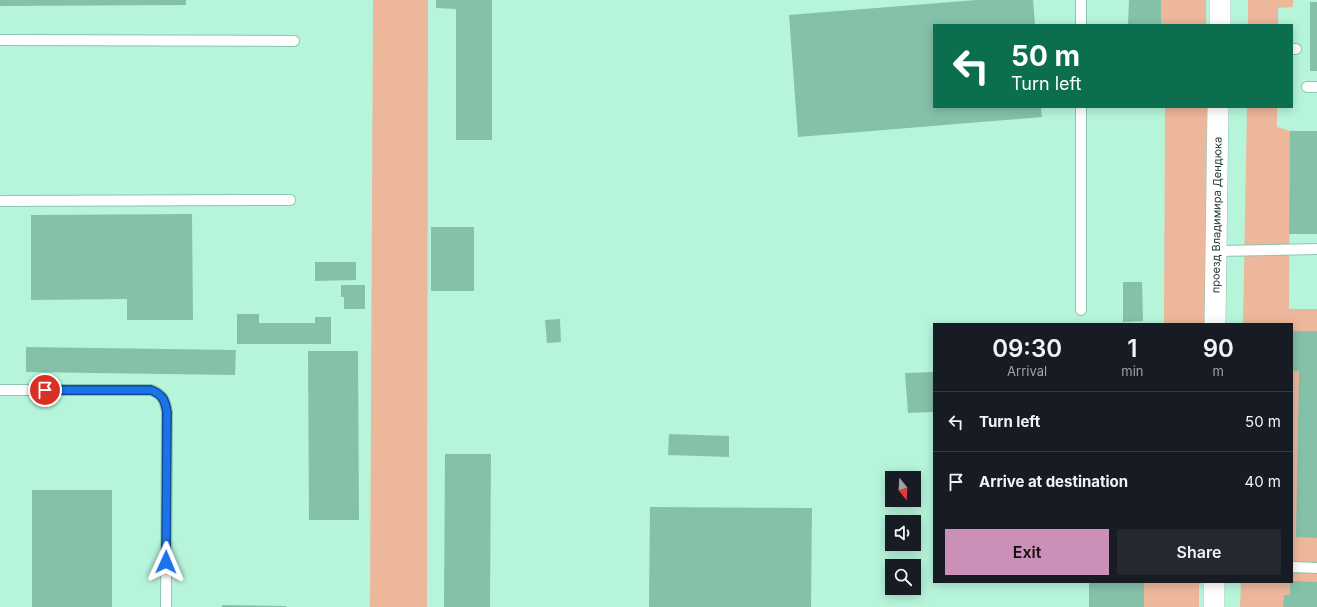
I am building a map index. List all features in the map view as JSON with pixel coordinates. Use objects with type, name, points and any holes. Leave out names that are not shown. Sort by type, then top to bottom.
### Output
[{"type":"street","points":[[1220,0],[1220,24]]},
{"type":"street","name":"проезд Владимира Дендюка","points":[[1215,323],[1218,108]]},
{"type":"street","points":[[1214,583],[1214,607]]},
{"type":"lane","points":[[1081,0],[1081,24]]},
{"type":"lane","points":[[0,40],[294,40]]},
{"type":"lane","points":[[1081,108],[1081,310]]},
{"type":"lane","points":[[0,201],[290,200]]},
{"type":"lane","points":[[1216,251],[1317,249]]},
{"type":"lane","points":[[0,390],[151,390],[158,393],[165,400],[167,412],[166,607]]},
{"type":"lane","points":[[1293,567],[1317,568]]},
{"type":"shaded area","points":[[373,0],[428,0],[427,607],[370,607]]},
{"type":"shaded area","points":[[1161,0],[1206,0],[1206,24],[1161,24]]},
{"type":"shaded area","points":[[1248,0],[1293,0],[1293,7],[1278,8],[1278,24],[1248,24]]},
{"type":"shaded area","points":[[1165,108],[1207,108],[1205,323],[1164,323]]},
{"type":"shaded area","points":[[1247,108],[1277,108],[1277,127],[1290,131],[1289,309],[1317,309],[1317,607],[1240,607],[1241,583],[1293,583],[1293,323],[1243,323]]},
{"type":"shaded area","points":[[1144,583],[1199,583],[1199,607],[1144,607]]},
{"type":"building","points":[[0,0],[186,0],[186,5],[0,6]]},
{"type":"building","points":[[436,0],[492,0],[492,140],[456,140],[456,9],[436,8]]},
{"type":"building","points":[[976,0],[1033,0],[1035,24],[933,24],[933,108],[1041,108],[1042,117],[798,137],[789,15]]},
{"type":"building","points":[[1129,0],[1161,0],[1161,24],[1128,24]]},
{"type":"building","points":[[1310,2],[1317,2],[1317,71],[1310,71]]},
{"type":"building","points":[[1290,131],[1317,131],[1317,234],[1289,234]]},
{"type":"building","points":[[192,214],[193,320],[127,320],[127,299],[31,300],[31,215]]},
{"type":"building","points":[[431,227],[474,227],[474,291],[431,291]]},
{"type":"building","points":[[315,262],[356,262],[356,280],[315,281]]},
{"type":"building","points":[[1123,282],[1142,282],[1143,321],[1123,322]]},
{"type":"building","points":[[341,285],[365,285],[365,309],[344,309],[344,297],[341,297]]},
{"type":"building","points":[[237,314],[259,314],[259,323],[315,323],[315,317],[331,317],[331,344],[237,344]]},
{"type":"building","points":[[560,319],[561,342],[547,343],[545,320]]},
{"type":"building","points":[[1293,331],[1317,331],[1317,538],[1296,537],[1299,371],[1293,371]]},
{"type":"building","points":[[26,347],[236,350],[235,375],[26,372]]},
{"type":"building","points":[[308,351],[358,351],[359,520],[309,520]]},
{"type":"building","points":[[933,372],[933,412],[908,413],[905,373]]},
{"type":"building","points":[[669,434],[729,436],[729,457],[668,455]]},
{"type":"building","points":[[445,454],[491,454],[490,607],[444,607]]},
{"type":"building","points":[[32,490],[112,490],[112,607],[32,607]]},
{"type":"building","points":[[650,507],[812,508],[811,607],[649,607]]},
{"type":"building","points":[[1293,581],[1317,582],[1317,607],[1283,607],[1284,595],[1290,595],[1290,583],[1293,583]]},
{"type":"building","points":[[1089,583],[1144,583],[1144,607],[1089,607]]},
{"type":"building","points":[[222,605],[286,606],[286,607],[222,607]]},
{"type":"route","points":[[45,390],[151,390],[158,393],[165,400],[167,412],[166,562]]}]
